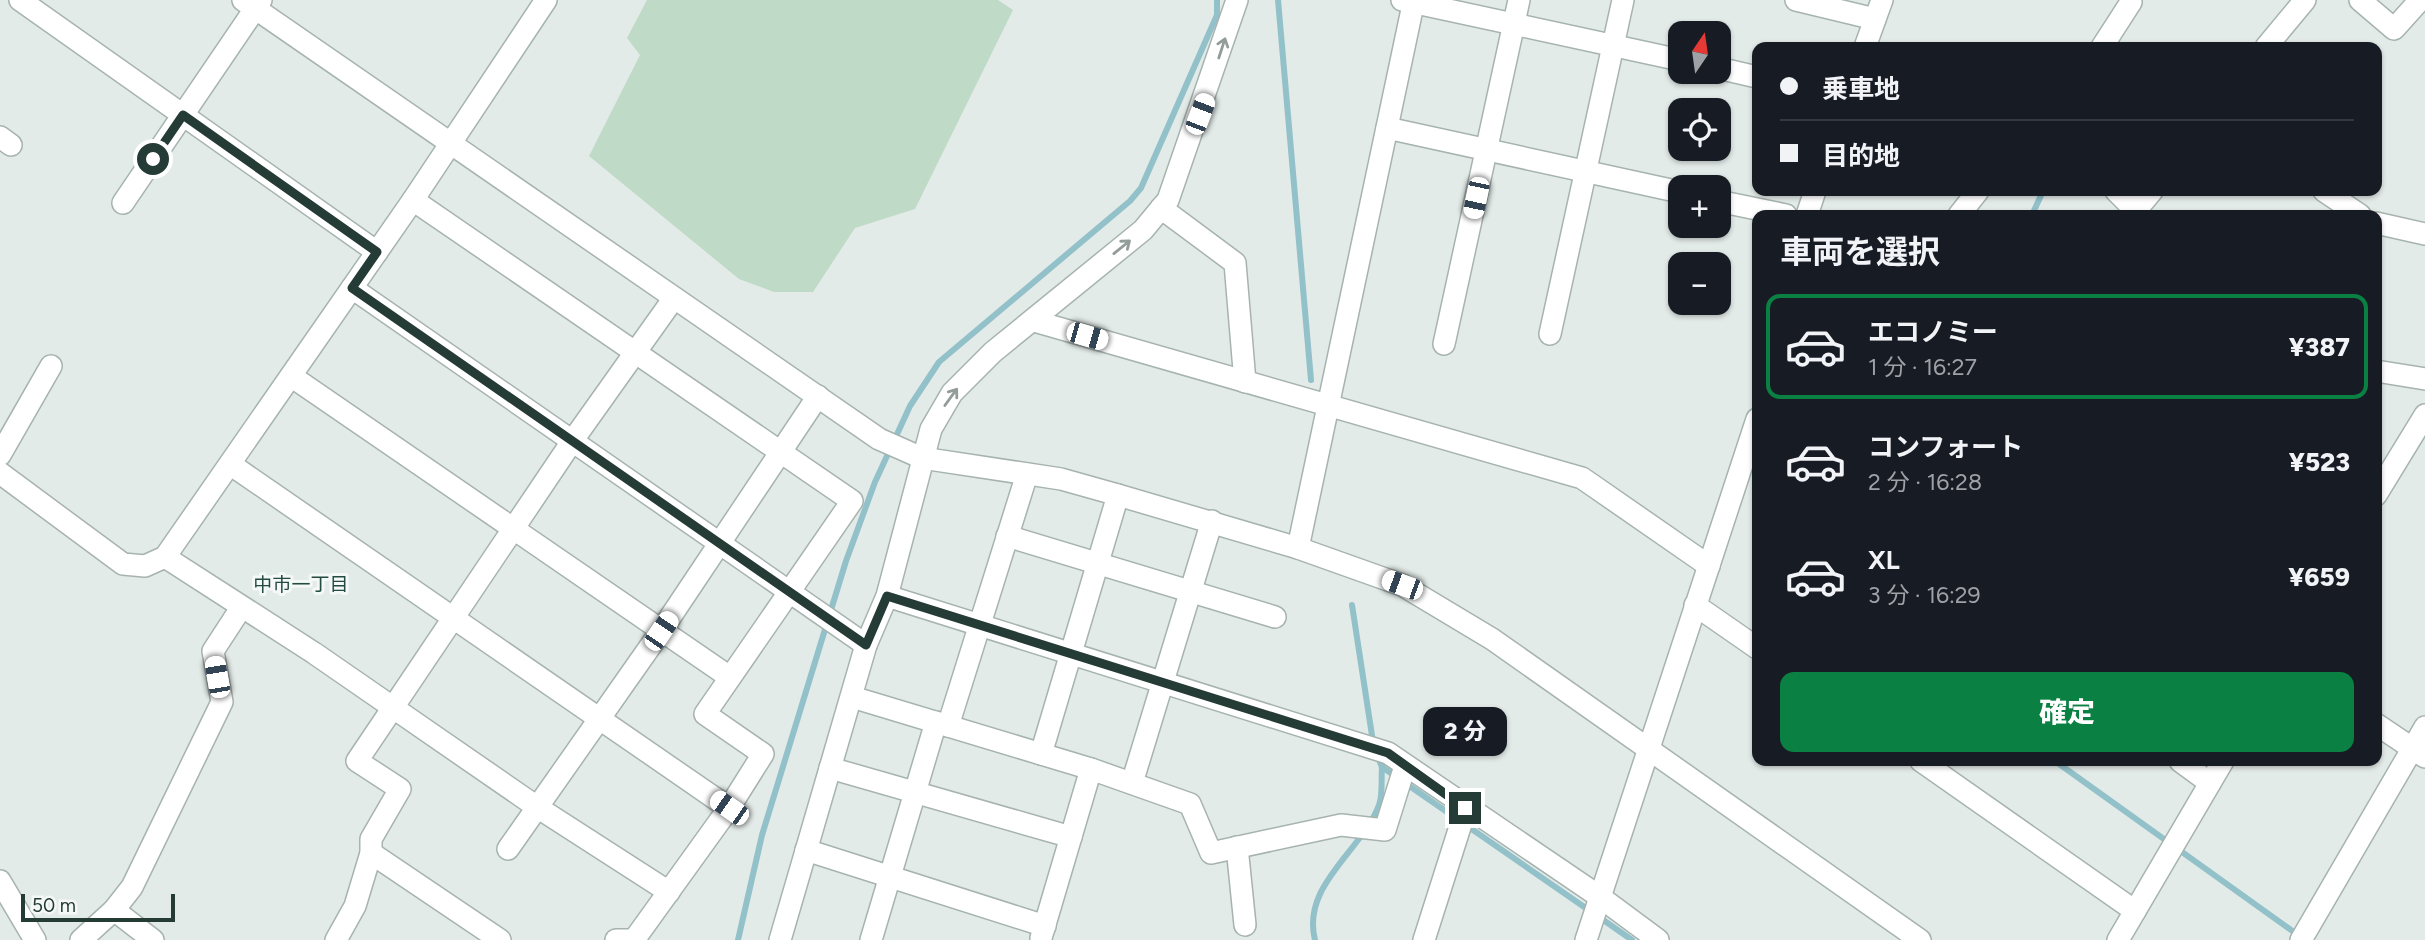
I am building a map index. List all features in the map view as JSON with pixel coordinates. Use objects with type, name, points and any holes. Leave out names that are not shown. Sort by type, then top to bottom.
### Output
[{"type":"street","points":[[20,0],[377,252]]},
{"type":"street","points":[[0,473],[123,564],[145,566],[165,557],[413,200],[546,0]]},
{"type":"street","points":[[780,940],[866,645],[887,596],[931,429],[952,393],[993,352],[1143,230],[1168,200],[1208,92],[1237,0]]},
{"type":"street","points":[[1444,344],[1519,0]]},
{"type":"street","points":[[1550,334],[1622,0]]},
{"type":"street","points":[[1796,0],[1878,9],[1867,42]]},
{"type":"street","points":[[2270,42],[2305,0]]},
{"type":"street","points":[[2360,0],[2394,29],[2420,0]]},
{"type":"street","points":[[1298,548],[1387,128],[1410,1],[1668,57]]},
{"type":"street","points":[[2105,42],[2131,2]]},
{"type":"street","points":[[123,203],[183,115],[253,3],[450,145],[879,439],[922,458],[1061,479],[1212,521],[1402,585],[1492,639],[1920,940]]},
{"type":"street","points":[[1731,71],[1752,76]]},
{"type":"street","points":[[1387,128],[1668,189]]},
{"type":"street","points":[[1963,210],[1974,196]]},
{"type":"street","points":[[2121,196],[2134,210]]},
{"type":"street","points":[[2332,196],[2353,210]]},
{"type":"street","points":[[413,200],[852,501],[705,714],[763,754],[729,808],[632,940],[616,940]]},
{"type":"street","points":[[1731,204],[1762,210]]},
{"type":"street","points":[[1161,208],[1235,263],[1245,382]]},
{"type":"street","points":[[2382,224],[2425,234]]},
{"type":"street","points":[[352,288],[866,645]]},
{"type":"street","points":[[336,940],[355,906],[371,853],[371,839],[400,789],[358,761],[573,440],[674,298]]},
{"type":"street","points":[[1034,321],[1582,478],[1709,566]]},
{"type":"street","points":[[0,455],[51,366]]},
{"type":"street","points":[[2382,372],[2425,379]]},
{"type":"street","points":[[291,376],[729,676]]},
{"type":"street","points":[[508,849],[661,631],[818,396]]},
{"type":"street","points":[[2382,485],[2425,415]]},
{"type":"street","points":[[1586,940],[1752,434]]},
{"type":"street","points":[[230,464],[729,808]]},
{"type":"street","points":[[871,940],[915,792],[981,625],[1027,474]]},
{"type":"street","points":[[1041,754],[1118,495]]},
{"type":"street","points":[[1132,783],[1212,521]]},
{"type":"street","points":[[1007,536],[1275,617]]},
{"type":"street","points":[[165,557],[393,706],[537,807],[669,892]]},
{"type":"street","points":[[887,596],[1388,753],[1465,808],[1600,897],[1658,940]]},
{"type":"street","points":[[1695,605],[1752,645]]},
{"type":"street","points":[[81,940],[114,910],[132,887],[222,702],[213,651],[241,608]]},
{"type":"street","points":[[852,697],[1091,769],[1190,804],[1211,853],[1341,825],[1385,830],[1405,765]]},
{"type":"street","points":[[2305,933],[2419,752],[2425,727]]},
{"type":"street","points":[[2382,728],[2419,752]]},
{"type":"street","points":[[1928,766],[2135,911]]},
{"type":"street","points":[[2187,766],[2210,783]]},
{"type":"street","points":[[2118,940],[2220,766]]},
{"type":"street","points":[[830,768],[1071,837]]},
{"type":"street","points":[[806,850],[890,877],[1043,933],[1091,769]]},
{"type":"street","points":[[1424,940],[1465,808]]},
{"type":"street","points":[[1237,847],[1245,925]]},
{"type":"street","points":[[371,853],[500,940]]},
{"type":"street","points":[[0,881],[35,940]]},
{"type":"street","points":[[114,910],[153,940]]},
{"type":"green space","points":[[647,0],[998,0],[1013,10],[915,209],[855,228],[813,292],[774,292],[739,279],[589,156],[640,55],[627,38]]},
{"type":"waterway","points":[[738,940],[762,835],[846,561],[875,482],[910,406],[939,362],[1130,201],[1141,188],[1217,15],[1217,0]]},
{"type":"waterway","points":[[1278,0],[1311,380]]},
{"type":"waterway","points":[[2034,210],[2041,196]]},
{"type":"waterway","points":[[1352,605],[1373,742]]},
{"type":"waterway","points":[[1377,755],[1382,767],[1590,911]]},
{"type":"waterway","points":[[2062,766],[2298,935]]},
{"type":"waterway","points":[[1315,940],[1313,920],[1317,902],[1335,869],[1371,822],[1379,805],[1382,767]]},
{"type":"waterway","points":[[1599,917],[1632,940]]},
{"type":"district","name":"中市一丁目","points":[[301,584]]},
{"type":"route","points":[[153,159],[183,115],[377,252],[352,288],[866,645],[887,596],[1388,753],[1465,808]]}]
